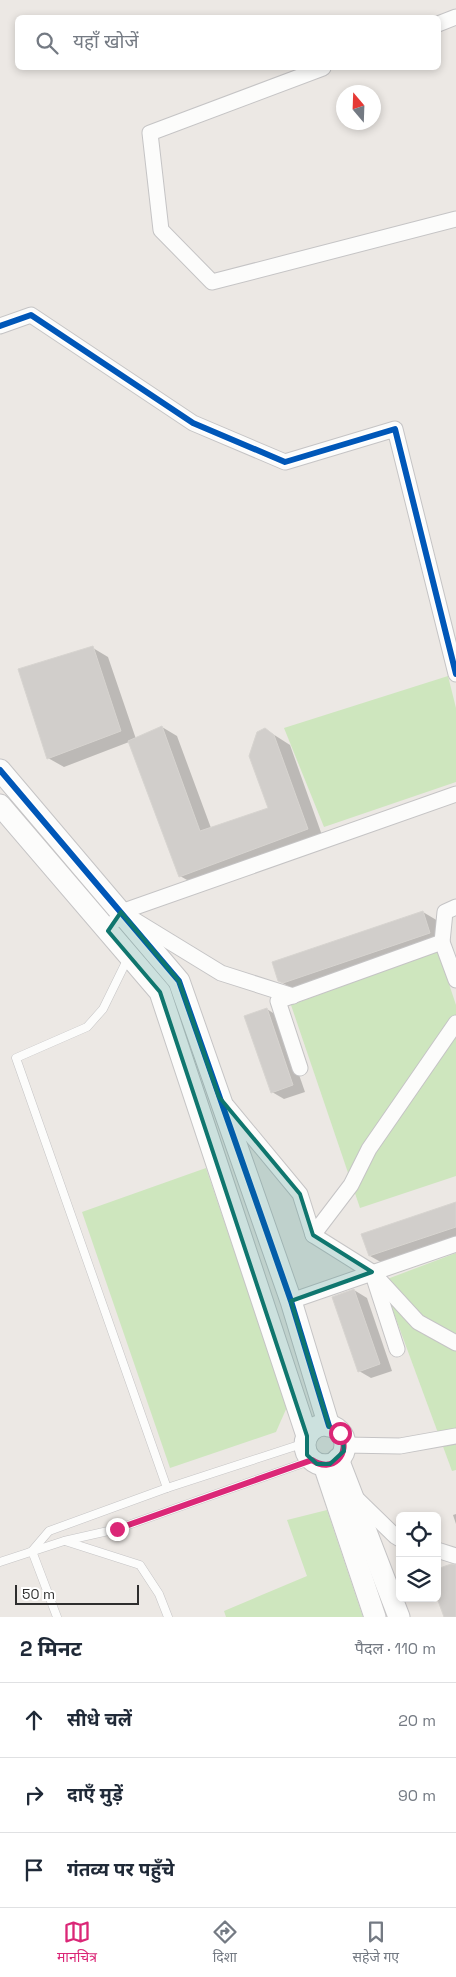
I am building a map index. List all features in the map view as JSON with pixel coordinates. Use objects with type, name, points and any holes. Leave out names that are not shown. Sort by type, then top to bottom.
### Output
[{"type":"street","points":[[441,23],[456,17]]},
{"type":"street","points":[[318,70],[150,133],[161,230],[212,282],[456,219]]},
{"type":"street","points":[[0,326],[31,315],[193,423],[285,462],[395,429],[456,674]]},
{"type":"street","points":[[0,770],[179,981],[291,1301],[329,1426],[316,1427],[322,1451],[375,1617]]},
{"type":"street","points":[[108,931],[121,912],[456,794]]},
{"type":"street","points":[[0,805],[160,992],[255,1281],[322,1451],[352,1494],[396,1536]]},
{"type":"street","points":[[456,907],[445,912],[442,942],[456,980]]},
{"type":"street","points":[[121,912],[221,973],[293,996]]},
{"type":"street","points":[[300,1068],[278,1002],[442,942]]},
{"type":"street","points":[[313,1236],[351,1185],[370,1150],[456,1023]]},
{"type":"street","points":[[219,1097],[300,1194],[313,1236],[372,1272],[418,1322],[456,1343]]},
{"type":"street","points":[[291,1301],[456,1244]]},
{"type":"street","points":[[372,1272],[398,1350]]},
{"type":"street","points":[[255,1281],[281,1273]]},
{"type":"street","points":[[322,1451],[400,1446],[456,1436]]},
{"type":"street","points":[[352,1494],[399,1617]]},
{"type":"street","points":[[441,1551],[456,1556]]},
{"type":"lane","points":[[129,956],[103,1009],[87,1027],[16,1058],[167,1488]]},
{"type":"lane","points":[[32,1551],[49,1531],[167,1488],[322,1451]]},
{"type":"lane","points":[[0,1562],[64,1541],[117,1529],[322,1451]]},
{"type":"lane","points":[[64,1541],[140,1564],[159,1594],[168,1617]]},
{"type":"lane","points":[[32,1551],[57,1617]]},
{"type":"highlighted area","points":[[121,912],[179,981],[219,1097],[300,1194],[313,1235],[372,1272],[291,1301],[329,1426],[343,1439],[344,1451],[330,1464],[317,1464],[307,1455],[307,1436],[160,992],[108,931]]},
{"type":"green space","points":[[448,676],[456,708],[456,782],[324,827],[284,728]]},
{"type":"green space","points":[[438,951],[456,1005],[456,1176],[360,1208],[291,1005]]},
{"type":"green space","points":[[206,1168],[287,1407],[276,1432],[170,1468],[82,1212]]},
{"type":"green space","points":[[456,1253],[456,1470],[452,1471],[382,1281]]},
{"type":"green space","points":[[327,1510],[363,1617],[226,1617],[224,1611],[307,1576],[287,1520]]},
{"type":"building","points":[[93,646],[121,731],[47,759],[18,669]]},
{"type":"building","points":[[162,726],[200,831],[268,808],[249,756],[257,732],[265,728],[274,735],[308,829],[179,877],[128,741]]},
{"type":"building","points":[[423,911],[430,933],[283,983],[278,981],[272,962]]},
{"type":"building","points":[[267,1008],[293,1085],[271,1093],[244,1016]]},
{"type":"building","points":[[456,1202],[456,1227],[369,1256],[361,1234]]},
{"type":"building","points":[[354,1289],[380,1364],[358,1372],[332,1297]]},
{"type":"building","points":[[451,1564],[456,1565],[456,1617],[444,1617],[438,1602],[441,1602],[441,1568]]},
{"type":"cycle path","points":[[0,326],[31,315],[193,423],[285,462],[395,429],[456,674]]},
{"type":"cycle path","points":[[0,770],[179,981],[291,1301],[329,1426]]},
{"type":"route","points":[[117,1529],[312,1460],[317,1464],[330,1464],[341,1457],[344,1451],[345,1445],[340,1433]]}]
